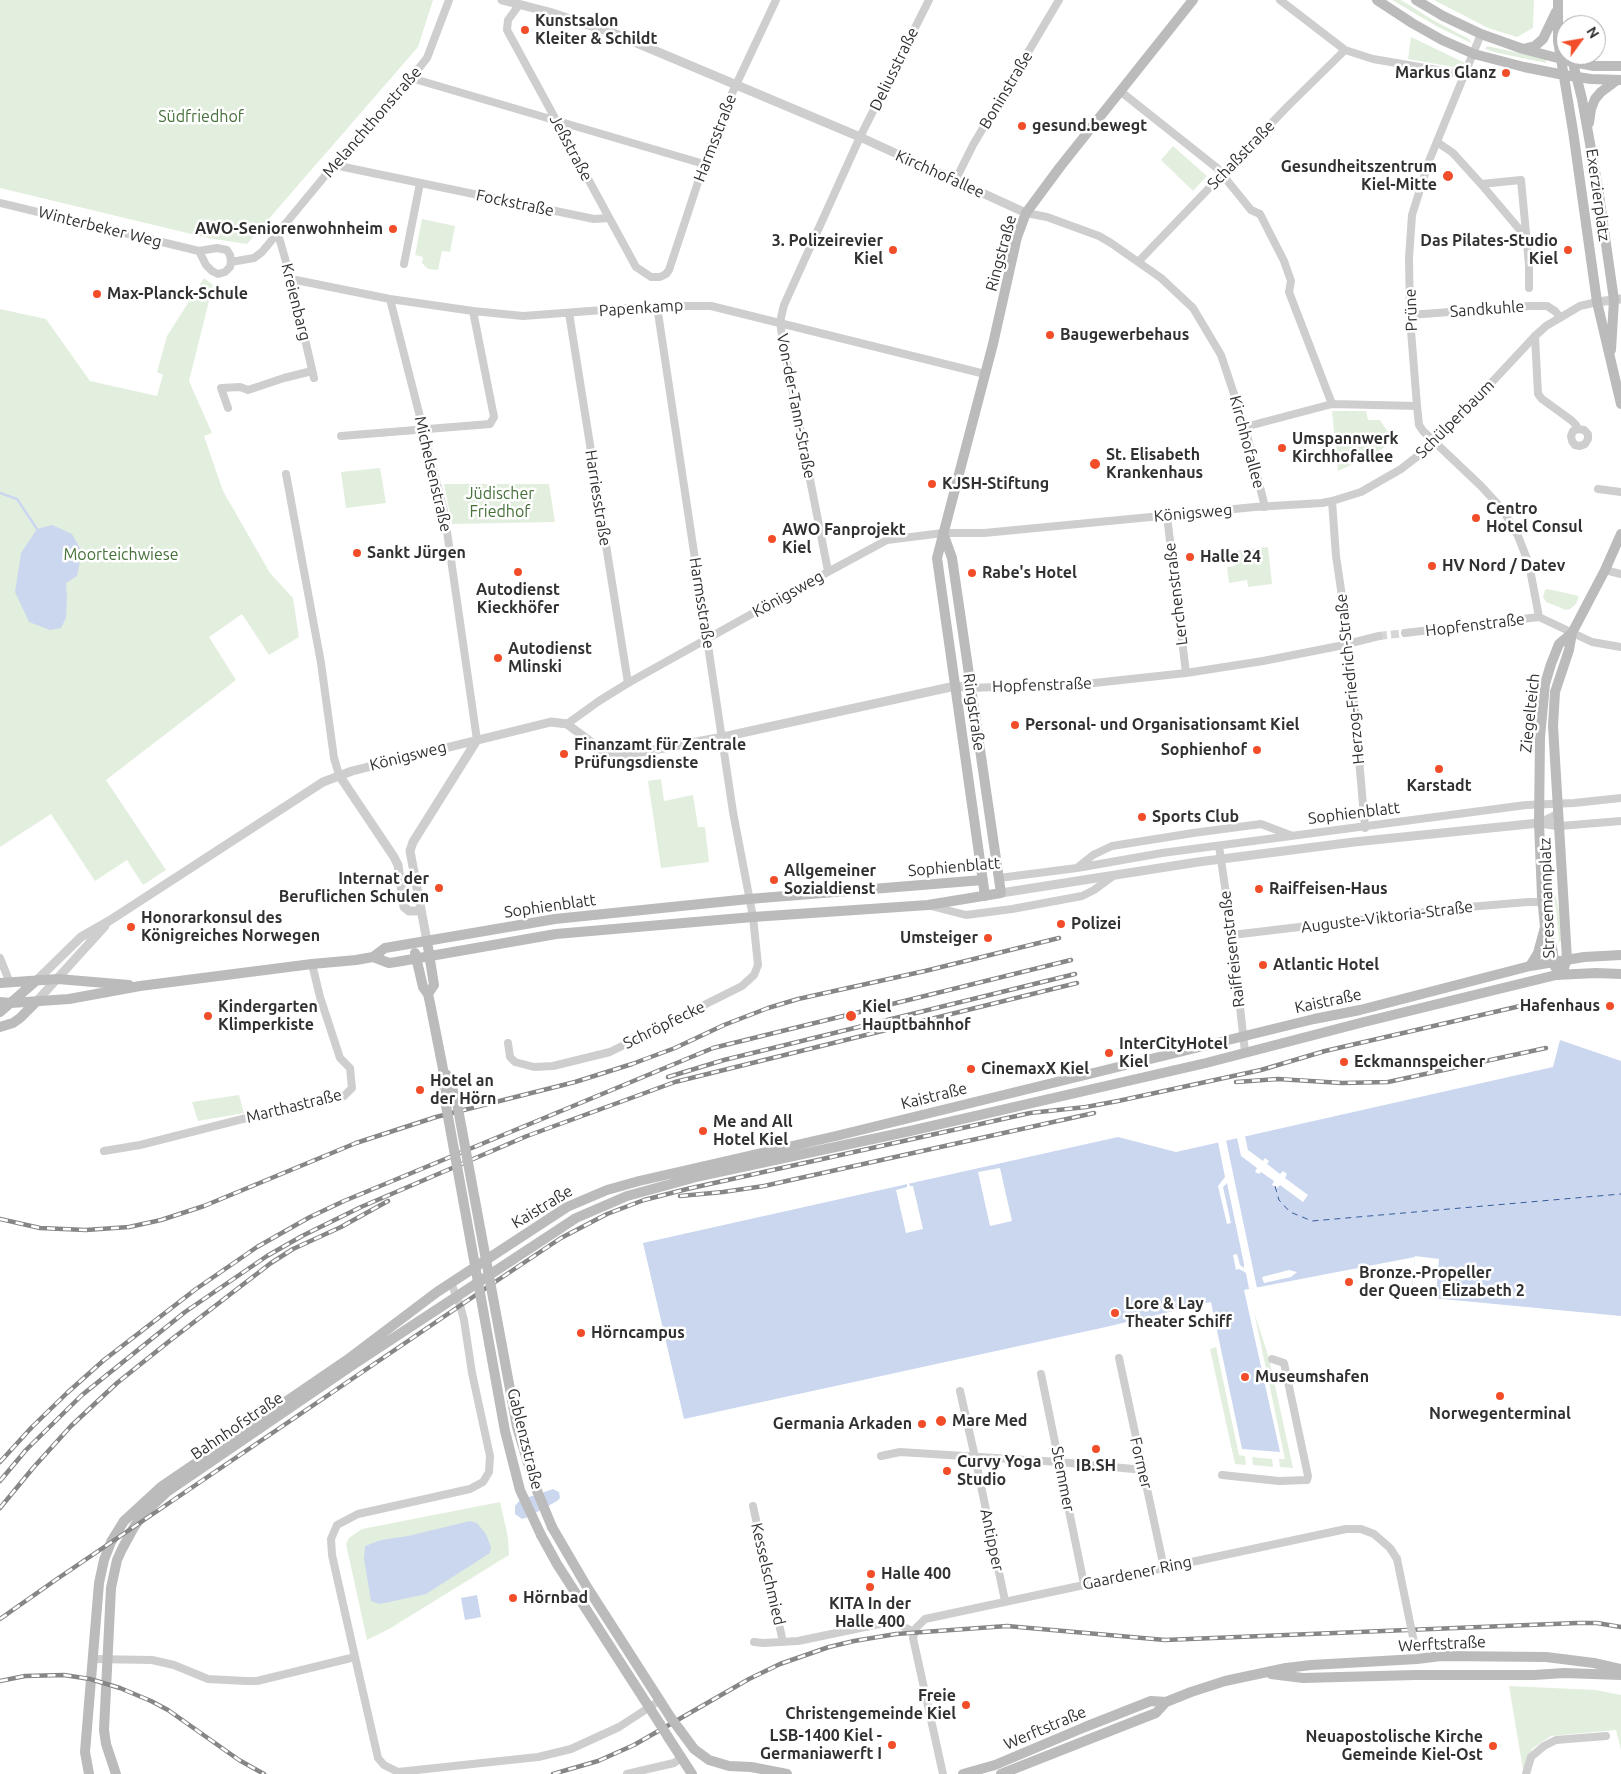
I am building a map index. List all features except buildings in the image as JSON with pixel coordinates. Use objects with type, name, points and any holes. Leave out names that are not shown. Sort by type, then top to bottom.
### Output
[{"type":"main road","name":"Ringstraße","points":[[986,896],[936,558],[985,374],[1014,252],[1026,213],[1060,167],[1193,0]]},
{"type":"main road","points":[[1377,0],[1420,27],[1474,54],[1564,75],[1619,80]]},
{"type":"main road","points":[[1416,0],[1443,16],[1481,34],[1522,49],[1556,56]]},
{"type":"main road","points":[[1522,49],[1535,46],[1543,39],[1551,26],[1558,2]]},
{"type":"main road","points":[[1558,2],[1561,15]]},
{"type":"main road","points":[[1558,2],[1558,15]]},
{"type":"main road","name":"Exerzierplatz","points":[[1566,65],[1564,75],[1597,302]]},
{"type":"main road","name":"Exerzierplatz","points":[[1571,65],[1577,77],[1618,299]]},
{"type":"main road","points":[[1590,65],[1621,66]]},
{"type":"main road","points":[[1588,133],[1591,110],[1595,100],[1601,92],[1619,80]]},
{"type":"main road","points":[[1611,362],[1618,299]]},
{"type":"main road","points":[[1597,302],[1621,404]]},
{"type":"main road","name":"Ringstraße","points":[[943,534],[952,558],[1001,893]]},
{"type":"main road","name":"Ziegelteich","points":[[1560,826],[1553,726],[1555,692],[1569,650],[1572,633],[1605,570],[1621,534]]},
{"type":"main road","name":"Ziegelteich","points":[[1539,823],[1540,737],[1545,684],[1560,644],[1572,633]]},
{"type":"main road","name":"Stresemannplatz","points":[[1539,823],[1545,927],[1551,942],[1556,975]]},
{"type":"main road","name":"Stresemannplatz","points":[[1556,975],[1564,968],[1567,959],[1560,826]]},
{"type":"main road","name":"Sophienblatt","points":[[373,957],[385,948],[555,919],[749,899],[983,880]]},
{"type":"main road","name":"Sophienblatt","points":[[5,1002],[69,999],[140,986],[373,957],[389,963],[556,934],[753,916],[928,905],[1001,893]]},
{"type":"main road","name":"Stresemannplatz","points":[[1530,966],[1538,953],[1545,927]]},
{"type":"main road","name":"Gablenzstraße","points":[[427,941],[434,985],[428,994]]},
{"type":"main road","name":"Gablenzstraße","points":[[412,943],[423,987],[428,994],[443,1069],[445,1100],[505,1431],[520,1490],[557,1564],[692,1774]]},
{"type":"main road","name":"Kaistraße","points":[[451,1282],[567,1207],[621,1186],[844,1134],[1318,1018],[1360,1010],[1530,966],[1567,959],[1621,955]]},
{"type":"main road","name":"Kaistraße","points":[[576,1218],[627,1196],[700,1176],[910,1131],[1206,1063],[1556,975],[1621,974]]},
{"type":"main road","name":"Sophienblatt","points":[[5,983],[58,979],[140,986]]},
{"type":"main road","points":[[0,1012],[5,1002],[37,980]]},
{"type":"main road","points":[[0,1027],[13,1023],[36,1002]]},
{"type":"main road","name":"Gablenzstraße","points":[[443,1069],[456,1098],[517,1427],[535,1486],[552,1526],[587,1588],[659,1701],[694,1750],[709,1760],[730,1766],[766,1769]]},
{"type":"main road","name":"Bahnhofstraße","points":[[112,1771],[104,1730],[111,1588],[118,1560],[129,1535],[144,1513],[168,1491],[349,1368],[576,1218]]},
{"type":"main road","name":"Bahnhofstraße","points":[[89,1774],[85,1752],[99,1583],[104,1560],[111,1542],[124,1521],[161,1487],[346,1360],[451,1282]]},
{"type":"main road","name":"Werftstraße","points":[[963,1774],[995,1765],[1085,1726],[1151,1701],[1166,1702],[1225,1681],[1286,1668],[1441,1656],[1546,1657],[1621,1669]]},
{"type":"main road","name":"Werftstraße","points":[[1265,1674],[1303,1678],[1564,1673],[1621,1675]]},
{"type":"main road","name":"Werftstraße","points":[[1001,1774],[1143,1718],[1156,1712],[1166,1702]]},
{"type":"main road","points":[[748,1774],[766,1769],[787,1774]]},
{"type":"street","name":"Melanchthonstraße","points":[[278,234],[334,165],[427,58],[449,0]]},
{"type":"street","name":"Kirchhofallee","points":[[502,0],[578,21],[613,33],[860,137],[1026,213],[1047,217],[1098,236],[1139,262],[1182,296],[1204,323],[1222,355],[1245,428],[1265,507]]},
{"type":"street","name":"Harmsstraße","points":[[660,277],[669,270],[704,164],[736,84],[776,0]]},
{"type":"street","name":"Deliusstraße","points":[[860,137],[929,0]]},
{"type":"street","name":"Boninstraße","points":[[955,181],[973,146],[1059,0]]},
{"type":"street","points":[[1280,0],[1345,50],[1373,59],[1466,75]]},
{"type":"street","name":"Jeßstraße","points":[[519,5],[508,20],[507,30],[636,267],[646,275],[660,277]]},
{"type":"street","name":"Prüne","points":[[1481,34],[1466,75],[1423,177],[1412,215],[1409,258],[1410,315],[1417,406],[1419,425],[1423,431],[1503,510],[1518,536],[1529,564],[1539,617]]},
{"type":"street","name":"Schaßstraße","points":[[1139,262],[1345,50]]},
{"type":"street","points":[[411,78],[704,164]]},
{"type":"street","points":[[1120,91],[1217,168],[1250,210],[1260,214],[1284,261],[1291,281],[1288,292],[1332,404]]},
{"type":"street","name":"Von-der-Tann-Straße","points":[[828,571],[780,322],[784,305],[860,137]]},
{"type":"street","points":[[1437,142],[1453,152],[1520,230],[1525,231]]},
{"type":"street","name":"Fockstraße","points":[[334,165],[594,220],[609,218]]},
{"type":"street","points":[[1480,184],[1521,180],[1529,265],[1529,288]]},
{"type":"street","points":[[404,264],[420,183]]},
{"type":"street","name":"Winterbeker Weg","points":[[0,202],[199,251],[217,248],[227,250],[232,262]]},
{"type":"street","points":[[199,251],[206,265],[218,274],[225,272],[232,262],[254,258],[278,234]]},
{"type":"street","name":"Kreienbarg","points":[[228,408],[222,388],[248,390],[284,378],[313,375],[291,279],[278,234]]},
{"type":"street","name":"Papenkamp","points":[[291,279],[390,299],[524,316],[657,306],[711,306],[985,374]]},
{"type":"street","name":"Michelsenstraße","points":[[390,299],[447,531],[477,740]]},
{"type":"street","points":[[1597,302],[1618,299]]},
{"type":"street","name":"Schülperbaum","points":[[1265,507],[1332,502],[1360,492],[1387,478],[1436,442],[1535,336],[1560,317],[1580,306],[1597,302]]},
{"type":"street","name":"Harmsstraße","points":[[657,306],[735,820],[749,899]]},
{"type":"street","name":"Sandkuhle","points":[[1410,315],[1547,306],[1560,317]]},
{"type":"street","points":[[341,436],[490,424],[494,417],[474,311]]},
{"type":"street","name":"Harriesstraße","points":[[569,313],[628,683]]},
{"type":"street","points":[[1535,336],[1538,394],[1542,400],[1571,420],[1578,428]]},
{"type":"street","points":[[1245,428],[1332,404],[1417,406]]},
{"type":"street","points":[[286,474],[321,663],[334,758],[339,775],[398,865],[404,907],[409,911],[421,910]]},
{"type":"street","points":[[1598,490],[1621,492]]},
{"type":"street","name":"Herzog-Friedrich-Straße","points":[[1332,502],[1336,556],[1349,643],[1358,729],[1356,741],[1365,828]]},
{"type":"street","name":"Königsweg","points":[[37,980],[81,937],[109,921],[323,782],[339,775],[550,722],[567,724],[628,683],[887,540],[1265,507]]},
{"type":"street","name":"Lerchenstraße","points":[[1167,516],[1186,673]]},
{"type":"street","points":[[1605,570],[1621,574]]},
{"type":"street","name":"Hopfenstraße","points":[[1405,633],[1539,617],[1592,642],[1621,647]]},
{"type":"street","name":"Hopfenstraße","points":[[567,724],[603,751],[618,755],[648,752],[955,686],[971,688],[1094,683],[1186,673],[1263,661],[1379,636]]},
{"type":"street","points":[[427,941],[410,851],[413,842],[477,740]]},
{"type":"street","name":"Sophienblatt","points":[[983,880],[1291,836],[1539,805],[1558,808],[1621,798]]},
{"type":"street","points":[[1539,823],[1558,808]]},
{"type":"street","points":[[1560,826],[1621,821]]},
{"type":"street","name":"Sophienblatt","points":[[1001,893],[1221,859],[1354,842],[1539,823],[1560,826]]},
{"type":"street","points":[[1077,868],[1098,852],[1120,845],[1254,824],[1270,827],[1291,836]]},
{"type":"street","name":"Raiffeisenstraße","points":[[1219,846],[1232,935],[1245,1052]]},
{"type":"street","points":[[928,905],[968,915],[1082,896],[1095,890],[1114,875]]},
{"type":"street","name":"Schröpfecke","points":[[508,1043],[510,1057],[514,1062],[534,1067],[553,1066],[610,1052],[725,995],[750,979],[758,965],[753,916],[749,899]]},
{"type":"street","name":"Auguste-Viktoria-Straße","points":[[1232,935],[1468,907],[1543,902]]},
{"type":"street","name":"Königsweg","points":[[36,1002],[109,921]]},
{"type":"street","points":[[0,958],[5,983]]},
{"type":"street","name":"Marthastraße","points":[[104,1151],[140,1145],[286,1108],[344,1096],[352,1088],[350,1068],[340,1058],[320,998],[312,964]]},
{"type":"street","points":[[451,1282],[464,1320],[472,1373],[490,1456],[489,1472],[483,1482],[470,1489],[358,1514],[337,1525],[331,1539],[332,1555],[378,1758],[384,1765],[398,1772],[538,1757],[571,1749],[619,1727],[659,1701]]},
{"type":"street","name":"Former","points":[[1119,1358],[1164,1568]]},
{"type":"street","points":[[1222,1475],[1279,1481],[1307,1480],[1308,1476],[1284,1363],[1272,1359]]},
{"type":"street","name":"Stemmer","points":[[1042,1374],[1084,1584]]},
{"type":"street","name":"Antipper","points":[[960,1391],[1005,1601]]},
{"type":"street","points":[[881,1456],[900,1452],[1059,1462],[1144,1470]]},
{"type":"street","name":"Kesselschmied","points":[[753,1506],[783,1642]]},
{"type":"street","name":"Gaardener Ring","points":[[914,1632],[919,1623],[928,1617],[1351,1528],[1365,1530],[1382,1539],[1390,1548],[1399,1566],[1417,1659]]},
{"type":"street","name":"Kesselschmied","points":[[754,1642],[798,1641],[889,1622],[914,1632]]},
{"type":"street","points":[[914,1632],[915,1647],[943,1774]]},
{"type":"street","points":[[92,1659],[152,1660],[174,1665],[208,1679],[257,1681],[355,1657]]},
{"type":"street","points":[[1526,1774],[1530,1757],[1544,1746],[1556,1740],[1606,1736]]},
{"type":"street","points":[[627,1774],[674,1763],[682,1758]]},
{"type":"green space","name":"Südfriedhof","points":[[0,0],[433,0],[418,47],[247,244],[208,238],[0,188]]},
{"type":"green space","points":[[1392,0],[1401,0],[1469,39],[1471,43],[1438,27]]},
{"type":"green space","points":[[1434,0],[1534,0],[1533,28],[1517,37],[1488,28]]},
{"type":"green space","points":[[1411,37],[1465,63],[1464,69],[1408,59]]},
{"type":"green space","points":[[1487,46],[1546,59],[1546,63],[1498,53],[1485,49]]},
{"type":"green space","points":[[1173,146],[1207,176],[1193,191],[1161,160]]},
{"type":"green space","points":[[422,219],[455,226],[450,252],[442,251],[438,270],[428,269],[422,263],[423,257],[415,255]]},
{"type":"green space","name":"Moorteichwiese","points":[[204,278],[213,285],[189,381],[212,433],[204,436],[223,491],[270,573],[293,598],[299,637],[269,655],[242,614],[209,637],[236,680],[106,780],[166,870],[143,885],[127,860],[95,881],[51,814],[0,847],[0,309],[46,319],[90,381],[157,396],[163,375],[157,372],[167,336]]},
{"type":"green space","points":[[1332,411],[1366,411],[1368,420],[1380,420],[1394,441],[1373,455],[1338,471]]},
{"type":"green space","points":[[380,468],[386,503],[346,508],[341,472]]},
{"type":"green space","name":"Jüdischer Friedhof","points":[[444,484],[549,484],[555,522],[452,524]]},
{"type":"green space","points":[[1268,547],[1272,584],[1248,587],[1247,580],[1229,583],[1227,567],[1235,566],[1233,551]]},
{"type":"green space","points":[[1548,589],[1579,596],[1576,604],[1566,610],[1546,602],[1543,597],[1545,590]]},
{"type":"green space","points":[[661,779],[664,801],[693,795],[698,827],[705,827],[709,862],[661,868],[648,781]]},
{"type":"green space","points":[[1551,845],[1553,887],[1561,927],[1562,941],[1559,942],[1556,908],[1545,871],[1545,846]]},
{"type":"green space","points":[[239,1095],[244,1113],[198,1121],[192,1102]]},
{"type":"green space","points":[[1254,1312],[1269,1358],[1293,1468],[1280,1467],[1279,1459],[1285,1459]]},
{"type":"green space","points":[[1216,1347],[1239,1455],[1245,1456],[1246,1465],[1235,1464],[1210,1349]]},
{"type":"green space","points":[[1252,1457],[1272,1459],[1273,1467],[1253,1465]]},
{"type":"green space","points":[[500,1502],[508,1537],[509,1555],[389,1629],[367,1640],[346,1544],[349,1538],[362,1529]]},
{"type":"green space","points":[[1509,1686],[1596,1690],[1621,1695],[1621,1750],[1616,1730],[1551,1736],[1532,1749],[1523,1770]]},
{"type":"water","points":[[52,525],[72,534],[82,552],[77,576],[66,583],[66,618],[61,628],[50,630],[29,622],[15,592],[21,553],[37,529]]},
{"type":"water","points":[[1560,1040],[1621,1061],[1621,1316],[1411,1296],[1415,1257],[1244,1290],[1280,1452],[1242,1449],[1211,1302],[1106,1327],[684,1419],[643,1243],[1118,1137],[1176,1152],[1553,1067]]},
{"type":"water","points":[[553,1489],[559,1492],[560,1498],[557,1501],[522,1519],[515,1514],[515,1506],[520,1500]]},
{"type":"water","points":[[470,1521],[477,1523],[486,1534],[491,1547],[490,1553],[426,1594],[380,1604],[371,1601],[364,1559],[365,1546],[381,1540],[408,1536]]},
{"type":"water","points":[[477,1595],[481,1617],[465,1620],[461,1598]]},
{"type":"pier","points":[[1245,1136],[1248,1150],[1263,1161],[1265,1158],[1269,1161],[1267,1164],[1280,1174],[1283,1171],[1287,1174],[1285,1178],[1308,1195],[1303,1202],[1280,1185],[1277,1188],[1272,1185],[1274,1181],[1261,1172],[1259,1174],[1255,1172],[1257,1168],[1241,1156],[1237,1138]]},
{"type":"pier","points":[[1226,1140],[1257,1288],[1249,1289],[1246,1273],[1239,1269],[1236,1270],[1233,1255],[1237,1254],[1240,1265],[1244,1268],[1244,1264],[1227,1183],[1223,1187],[1231,1223],[1227,1224],[1218,1186],[1225,1177],[1218,1142]]},
{"type":"pier","points":[[1000,1168],[1012,1221],[990,1226],[978,1172]]},
{"type":"pier","points":[[909,1183],[910,1186],[913,1186],[923,1229],[906,1233],[896,1190],[907,1187]]},
{"type":"pier","points":[[1415,1256],[1439,1259],[1436,1294],[1412,1292]]},
{"type":"pier","points":[[1289,1270],[1297,1272],[1291,1277],[1264,1283],[1262,1277]]},
{"type":"waterway","points":[[0,493],[17,499],[37,529]]},
{"type":"ferry route","points":[[1275,1186],[1279,1200],[1290,1212],[1312,1221],[1621,1194]]},
{"type":"tunnel","points":[[1379,636],[1405,633]]},
{"type":"railway","points":[[0,1219],[40,1228],[86,1230],[129,1227],[161,1220],[204,1206],[356,1143],[436,1117],[575,1082],[632,1064],[675,1048],[724,1025],[768,1008],[798,999],[925,971],[1059,938]]},
{"type":"railway","points":[[0,1462],[32,1427],[104,1360],[196,1289],[257,1247],[310,1217],[344,1201],[713,1048],[1071,960]]},
{"type":"railway","points":[[668,1077],[724,1060],[1075,974]]},
{"type":"railway","points":[[0,1481],[26,1450],[82,1395],[185,1312],[267,1256],[302,1236],[361,1207],[527,1136],[675,1082],[1077,983]]},
{"type":"railway","points":[[0,1619],[495,1282],[561,1238],[607,1214],[644,1200],[687,1189],[1030,1113],[1086,1107],[1261,1070],[1325,1051],[1529,1004]]},
{"type":"railway","points":[[1236,1082],[1278,1079],[1342,1083],[1388,1082],[1546,1048]]},
{"type":"railway","points":[[680,1196],[764,1186],[1094,1113]]},
{"type":"railway","points":[[0,1508],[71,1426],[117,1383],[172,1339],[271,1263],[293,1249],[341,1227],[388,1201]]},
{"type":"railway","points":[[553,1774],[598,1761],[634,1745],[749,1679],[780,1664],[829,1647],[896,1634],[1007,1626],[1165,1640],[1577,1623],[1597,1623],[1621,1627]]},
{"type":"railway","points":[[0,1681],[25,1676],[64,1675],[90,1679],[120,1688],[168,1710],[239,1760],[264,1774]]},
{"type":"place","name":"Kunstsalon Kleiter & Schildt","points":[[525,30]]},
{"type":"place","name":"Markus Glanz","points":[[1506,73]]},
{"type":"place","name":"gesund.bewegt","points":[[1022,126]]},
{"type":"place","name":"Gesundheitszentrum Kiel-Mitte","points":[[1448,176]]},
{"type":"place","name":"AWO-Seniorenwohnheim","points":[[393,229]]},
{"type":"place","name":"3. Polizeirevier Kiel","points":[[893,250]]},
{"type":"place","name":"Das Pilates-Studio Kiel","points":[[1568,250]]},
{"type":"place","name":"Max-Planck-Schule","points":[[97,294]]},
{"type":"place","name":"Baugewerbehaus","points":[[1050,335]]},
{"type":"place","name":"Umspannwerk Kirchhofallee","points":[[1282,448]]},
{"type":"place","name":"St. Elisabeth Krankenhaus","points":[[1095,464]]},
{"type":"place","name":"KJSH-Stiftung","points":[[932,484]]},
{"type":"place","name":"Centro Hotel Consul","points":[[1476,518]]},
{"type":"place","name":"AWO Fanprojekt Kiel","points":[[772,539]]},
{"type":"place","name":"Sankt Jürgen","points":[[357,553]]},
{"type":"place","name":"Halle 24","points":[[1190,557]]},
{"type":"place","name":"HV Nord / Datev","points":[[1432,566]]},
{"type":"place","name":"Autodienst Kieckhöfer","points":[[518,572]]},
{"type":"place","name":"Rabe's Hotel","points":[[972,573]]},
{"type":"place","name":"Autodienst Mlinski","points":[[498,658]]},
{"type":"place","name":"Personal- und Organisationsamt Kiel","points":[[1015,725]]},
{"type":"place","name":"Sophienhof","points":[[1257,750]]},
{"type":"place","name":"Finanzamt für Zentrale Prüfungsdienste","points":[[564,754]]},
{"type":"place","name":"Karstadt","points":[[1439,769]]},
{"type":"place","name":"Sports Club","points":[[1142,817]]},
{"type":"place","name":"Allgemeiner Sozialdienst","points":[[774,880]]},
{"type":"place","name":"Internat der Beruflichen Schulen","points":[[439,888]]},
{"type":"place","name":"Raiffeisen-Haus","points":[[1259,889]]},
{"type":"place","name":"Polizei","points":[[1061,924]]},
{"type":"place","name":"Honorarkonsul des Königreiches Norwegen","points":[[131,927]]},
{"type":"place","name":"Umsteiger","points":[[988,938]]},
{"type":"place","name":"Atlantic Hotel","points":[[1263,965]]},
{"type":"place","name":"Hafenhaus","points":[[1610,1006]]},
{"type":"place","name":"Kindergarten Klimperkiste","points":[[208,1016]]},
{"type":"place","name":"Kiel Hauptbahnhof","points":[[851,1016]]},
{"type":"place","name":"InterCityHotel Kiel","points":[[1109,1053]]},
{"type":"place","name":"Eckmannspeicher","points":[[1344,1062]]},
{"type":"place","name":"CinemaxX Kiel","points":[[971,1069]]},
{"type":"place","name":"Hotel an der Hörn","points":[[420,1090]]},
{"type":"place","name":"Me and All Hotel Kiel","points":[[703,1131]]},
{"type":"place","name":"Bronze.-Propeller der Queen Elizabeth 2","points":[[1349,1282]]},
{"type":"place","name":"Lore & Lay Theater Schiff","points":[[1115,1313]]},
{"type":"place","name":"Hörncampus","points":[[581,1333]]},
{"type":"place","name":"Museumshafen","points":[[1245,1377]]},
{"type":"place","name":"Norwegenterminal","points":[[1500,1396]]},
{"type":"place","name":"Mare Med","points":[[941,1421]]},
{"type":"place","name":"Germania Arkaden","points":[[922,1424]]},
{"type":"place","name":"IB.SH","points":[[1096,1449]]},
{"type":"place","name":"Curvy Yoga Studio","points":[[947,1471]]},
{"type":"place","name":"Halle 400","points":[[871,1574]]},
{"type":"place","name":"KITA In der Halle 400","points":[[870,1587]]},
{"type":"place","name":"Hörnbad","points":[[513,1598]]},
{"type":"place","name":"Freie Christengemeinde Kiel","points":[[966,1705]]},
{"type":"place","name":"LSB-1400 Kiel - Germaniawerft I","points":[[892,1745]]},
{"type":"place","name":"Neuapostolische Kirche Gemeinde Kiel-Ost","points":[[1493,1746]]}]
